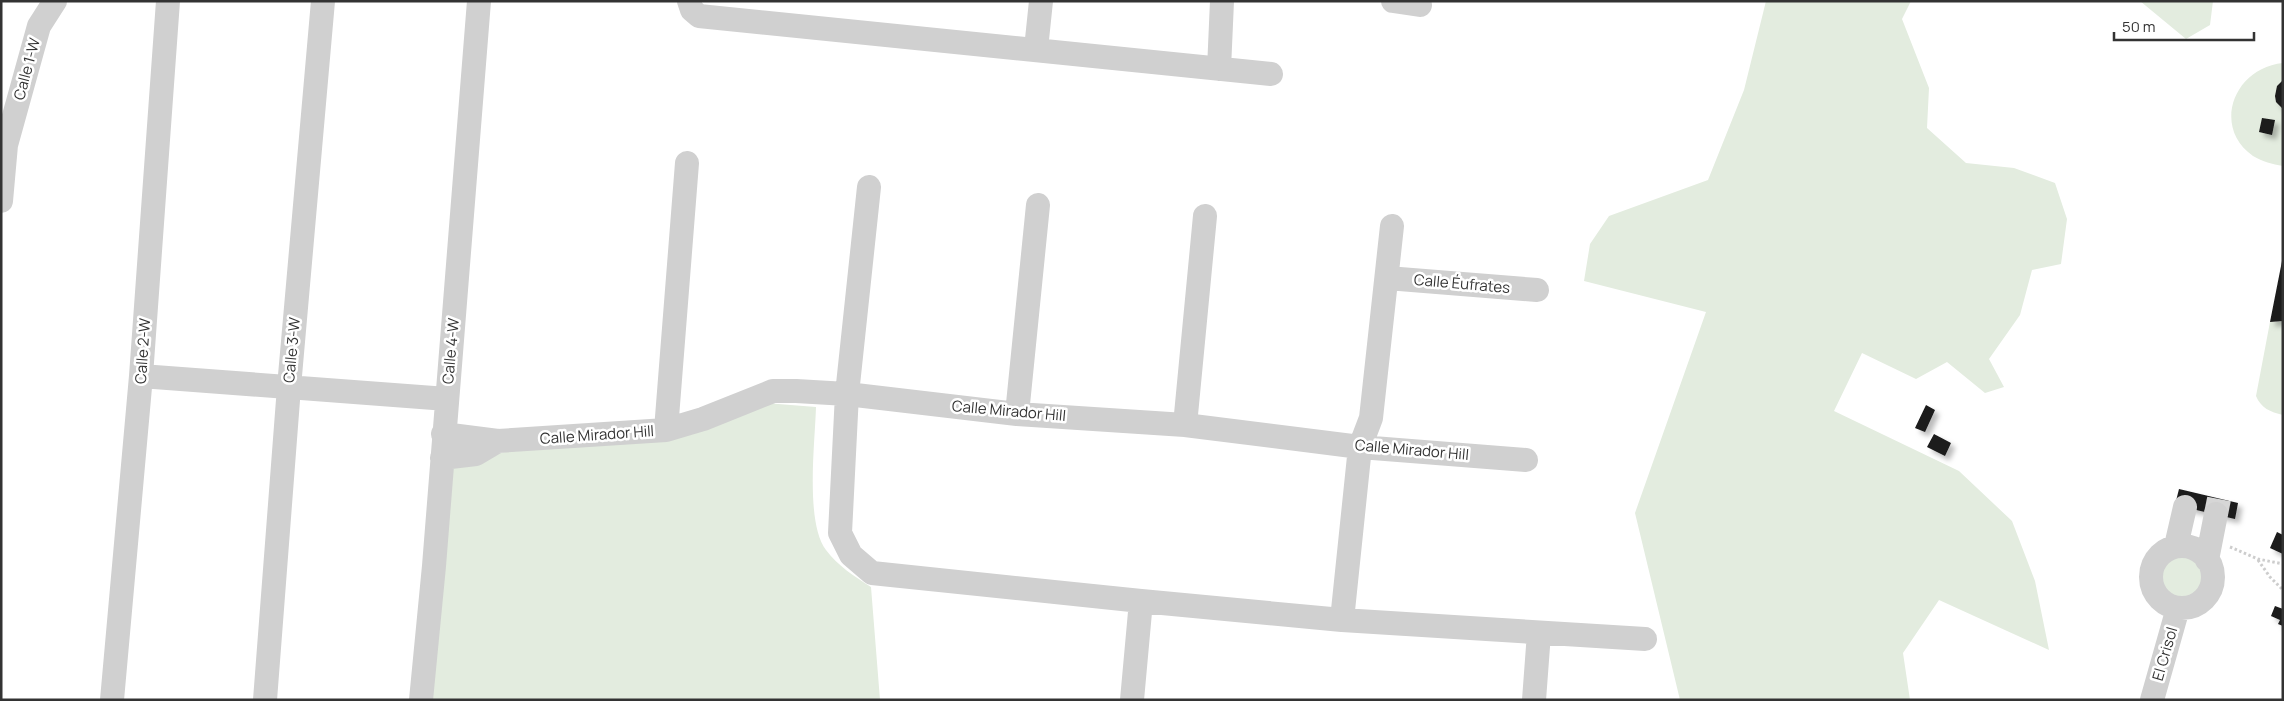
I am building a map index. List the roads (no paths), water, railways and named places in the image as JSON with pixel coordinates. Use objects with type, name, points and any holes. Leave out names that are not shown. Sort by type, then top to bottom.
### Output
[{"type":"street","name":"Calle 1-W","points":[[1,201],[6,145],[39,26],[55,1]]},
{"type":"street","name":"Calle 2-W","points":[[112,700],[141,376],[168,1]]},
{"type":"street","name":"Calle 3-W","points":[[265,700],[289,387],[323,1]]},
{"type":"street","name":"Calle 4-W","points":[[421,700],[479,1]]},
{"type":"street","points":[[689,1],[692,10],[699,16],[1271,74]]},
{"type":"street","points":[[1036,49],[1041,1]]},
{"type":"street","points":[[1219,70],[1222,1]]},
{"type":"street","points":[[1393,1],[1420,5]]},
{"type":"street","points":[[666,430],[687,163]]},
{"type":"street","points":[[869,187],[847,394],[840,534],[851,555],[872,573],[1141,602],[1342,620],[1645,639]]},
{"type":"street","points":[[1017,414],[1038,205]]},
{"type":"street","points":[[1186,425],[1205,216]]},
{"type":"street","points":[[1342,620],[1360,447],[1371,418],[1392,226]]},
{"type":"street","name":"Calle Éufrates","points":[[1387,278],[1537,290]]},
{"type":"street","points":[[141,376],[447,399]]},
{"type":"street","name":"Calle Mirador Hill","points":[[443,434],[498,441],[666,430],[704,419],[773,391],[796,391],[847,394],[1017,414],[1186,425],[1360,447],[1526,460]]},
{"type":"street","name":"Calle Mirador Hill","points":[[442,458],[476,454],[498,441]]},
{"type":"street","points":[[2176,546],[2185,507]]},
{"type":"street","points":[[2209,550],[2176,546],[2159,556],[2151,573],[2154,592],[2169,605],[2178,608],[2198,604],[2206,596],[2211,587],[2212,577],[2209,550],[2216,514]]},
{"type":"street","points":[[1132,700],[1141,602]]},
{"type":"street","name":"El Crisol","points":[[2152,700],[2178,608]]},
{"type":"street","points":[[1534,700],[1539,633]]},
{"type":"tunnel","points":[[2216,514],[2219,499]]}]
